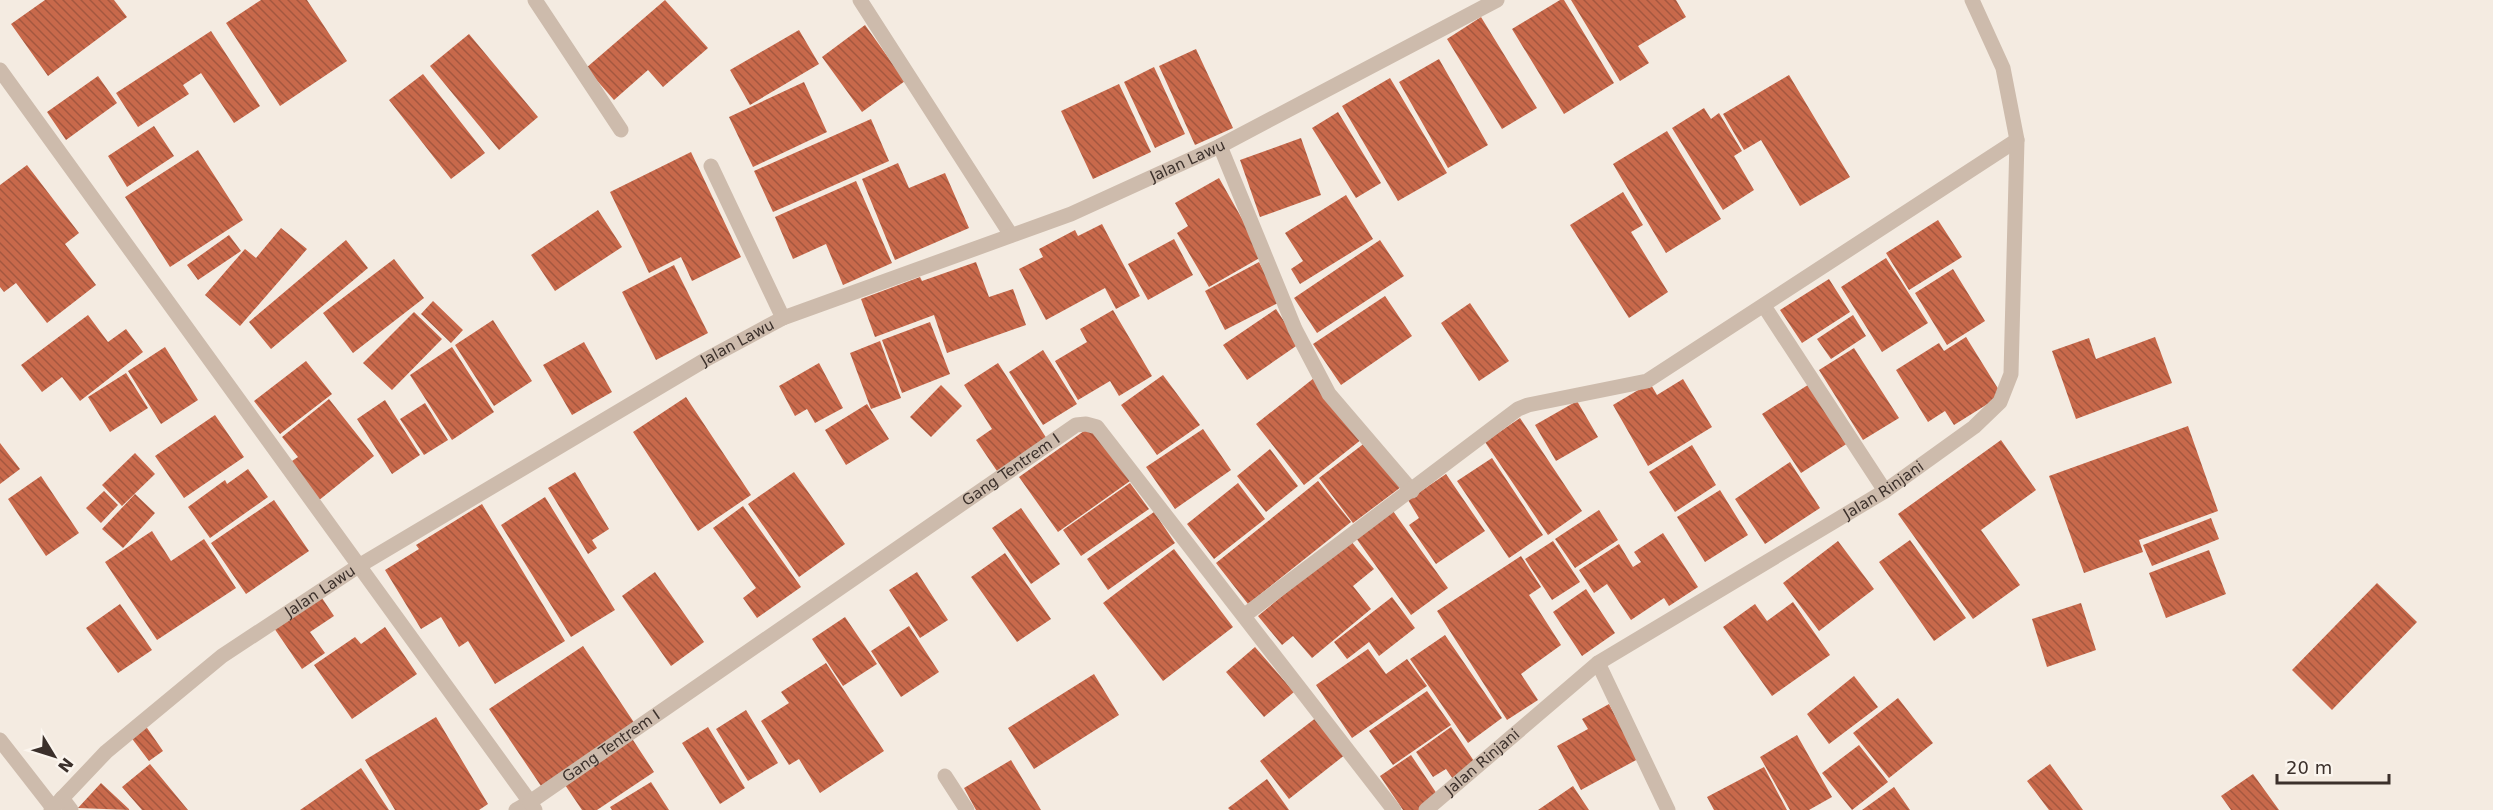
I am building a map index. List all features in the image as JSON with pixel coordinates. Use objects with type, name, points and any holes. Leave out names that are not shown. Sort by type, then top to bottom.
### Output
[{"type":"street","points":[[535,0],[621,130]]},
{"type":"street","points":[[860,0],[1011,235]]},
{"type":"street","name":"Jalan Lawu","points":[[59,807],[106,752],[222,656],[357,567],[705,360],[783,318],[1071,214],[1220,146],[1497,0]]},
{"type":"street","name":"Jalan Rinjani","points":[[1426,810],[1598,663],[1885,491],[1974,427],[2000,402],[2011,374],[2017,140],[2003,68],[1972,0]]},
{"type":"street","points":[[0,70],[357,567],[532,806]]},
{"type":"street","points":[[1245,615],[1518,410],[1528,405],[1647,381],[2017,140]]},
{"type":"street","points":[[1220,146],[1295,329],[1329,394],[1412,491]]},
{"type":"street","points":[[711,166],[783,318]]},
{"type":"street","points":[[1764,306],[1885,491]]},
{"type":"street","name":"Gang Tentrem I","points":[[516,810],[532,806],[1076,425],[1097,427],[1394,810]]},
{"type":"street","points":[[1598,663],[1668,810]]},
{"type":"street","points":[[0,740],[59,807]]},
{"type":"street","points":[[945,776],[967,810]]},
{"type":"building","points":[[45,0],[114,0],[127,17],[48,76],[11,24]]},
{"type":"building","points":[[261,0],[307,0],[347,61],[280,106],[226,23]]},
{"type":"building","points":[[665,0],[708,48],[663,87],[648,70],[614,100],[586,68]]},
{"type":"building","points":[[1560,0],[1564,0],[1614,83],[1564,114],[1512,29]]},
{"type":"building","points":[[1571,0],[1676,0],[1686,17],[1638,46],[1649,63],[1620,81]]},
{"type":"building","points":[[1481,17],[1537,108],[1502,129],[1447,39]]},
{"type":"building","points":[[865,25],[905,81],[862,112],[822,57]]},
{"type":"building","points":[[799,30],[819,64],[750,105],[730,70]]},
{"type":"building","points":[[211,31],[260,106],[234,123],[201,73],[183,85],[189,94],[138,127],[116,93]]},
{"type":"building","points":[[469,34],[538,117],[499,150],[430,66]]},
{"type":"building","points":[[1196,49],[1233,128],[1195,145],[1159,66]]},
{"type":"building","points":[[1439,59],[1488,145],[1448,168],[1399,82]]},
{"type":"building","points":[[1154,67],[1185,134],[1155,148],[1124,82]]},
{"type":"building","points":[[423,74],[485,153],[451,179],[389,100]]},
{"type":"building","points":[[1789,75],[1850,177],[1800,206],[1761,140],[1744,150],[1723,114]]},
{"type":"building","points":[[98,76],[117,103],[66,140],[47,112]]},
{"type":"building","points":[[1390,78],[1447,173],[1398,201],[1342,106]]},
{"type":"building","points":[[804,82],[827,132],[753,167],[729,117]]},
{"type":"building","points":[[1119,84],[1151,152],[1093,179],[1061,111]]},
{"type":"building","points":[[1704,108],[1711,119],[1719,113],[1742,151],[1734,156],[1754,190],[1723,210],[1672,128]]},
{"type":"building","points":[[1338,112],[1381,183],[1356,198],[1312,128]]},
{"type":"building","points":[[871,119],[889,161],[773,212],[754,171]]},
{"type":"building","points":[[154,126],[174,156],[127,187],[108,156]]},
{"type":"building","points":[[1667,131],[1721,219],[1666,253],[1613,164]]},
{"type":"building","points":[[1301,138],[1321,195],[1260,217],[1240,160]]},
{"type":"building","points":[[198,150],[243,220],[170,267],[125,197]]},
{"type":"building","points":[[691,152],[741,257],[692,281],[681,257],[649,273],[610,192]]},
{"type":"building","points":[[898,163],[909,188],[945,173],[969,228],[895,260],[862,179]]},
{"type":"building","points":[[27,165],[79,233],[65,244],[96,285],[47,323],[16,283],[4,292],[0,287],[0,185]]},
{"type":"building","points":[[1219,178],[1263,256],[1209,287],[1177,233],[1188,226],[1175,203]]},
{"type":"building","points":[[856,181],[892,263],[843,285],[826,244],[793,259],[775,217]]},
{"type":"building","points":[[1623,192],[1643,225],[1631,232],[1668,292],[1629,318],[1570,225]]},
{"type":"building","points":[[1346,195],[1373,239],[1300,284],[1291,269],[1303,261],[1285,233]]},
{"type":"building","points":[[598,210],[622,247],[555,291],[531,255]]},
{"type":"building","points":[[1938,220],[1962,257],[1909,290],[1886,253]]},
{"type":"building","points":[[1102,224],[1140,296],[1116,309],[1105,288],[1046,320],[1019,269],[1043,257],[1039,249],[1075,230],[1078,236]]},
{"type":"building","points":[[281,228],[307,249],[240,326],[205,295],[245,249],[256,258]]},
{"type":"building","points":[[229,235],[241,251],[198,280],[187,265]]},
{"type":"building","points":[[1174,239],[1193,275],[1148,300],[1128,264]]},
{"type":"building","points":[[346,240],[368,268],[271,349],[249,322]]},
{"type":"building","points":[[1380,240],[1404,276],[1317,333],[1294,298]]},
{"type":"building","points":[[1886,258],[1928,323],[1882,352],[1841,287]]},
{"type":"building","points":[[394,259],[424,298],[353,353],[323,313]]},
{"type":"building","points":[[976,262],[989,297],[1013,289],[1026,325],[947,353],[934,315],[875,337],[861,299],[920,277],[922,281]]},
{"type":"building","points":[[1259,262],[1280,302],[1225,330],[1205,291]]},
{"type":"building","points":[[674,265],[708,333],[656,360],[622,292]]},
{"type":"building","points":[[1953,269],[1985,321],[1947,345],[1915,293]]},
{"type":"building","points":[[1829,279],[1850,312],[1802,343],[1780,310]]},
{"type":"building","points":[[1385,296],[1412,336],[1341,385],[1313,344]]},
{"type":"building","points":[[433,301],[463,330],[451,343],[421,314]]},
{"type":"building","points":[[1470,303],[1509,361],[1479,381],[1441,323]]},
{"type":"building","points":[[1276,309],[1299,344],[1247,380],[1223,345]]},
{"type":"building","points":[[1113,310],[1152,376],[1119,396],[1110,381],[1078,400],[1055,361],[1087,342],[1080,329]]},
{"type":"building","points":[[414,312],[442,339],[392,390],[363,363]]},
{"type":"building","points":[[88,315],[108,342],[126,329],[143,352],[80,401],[62,377],[42,392],[21,365]]},
{"type":"building","points":[[1853,315],[1866,336],[1831,359],[1817,339]]},
{"type":"building","points":[[493,320],[532,381],[494,406],[455,345]]},
{"type":"building","points":[[930,322],[950,374],[902,393],[882,340]]},
{"type":"building","points":[[1966,337],[2002,395],[1954,425],[1945,411],[1928,422],[1896,370],[1939,343],[1944,351]]},
{"type":"building","points":[[2155,337],[2172,383],[2076,419],[2052,351],[2089,338],[2096,359]]},
{"type":"building","points":[[880,341],[901,398],[871,409],[850,353]]},
{"type":"building","points":[[584,342],[612,392],[572,415],[543,365]]},
{"type":"building","points":[[165,347],[198,400],[161,424],[128,371]]},
{"type":"building","points":[[452,347],[494,412],[452,440],[410,375]]},
{"type":"building","points":[[1854,348],[1899,418],[1863,440],[1819,370]]},
{"type":"building","points":[[1043,350],[1077,404],[1043,425],[1009,372]]},
{"type":"building","points":[[306,361],[332,394],[280,434],[254,401]]},
{"type":"building","points":[[819,363],[843,408],[815,423],[807,409],[795,416],[779,386]]},
{"type":"building","points":[[998,363],[1047,439],[997,471],[976,440],[992,429],[964,385]]},
{"type":"building","points":[[126,373],[148,408],[110,432],[88,397]]},
{"type":"building","points":[[1163,375],[1200,425],[1157,455],[1121,405]]},
{"type":"building","points":[[1314,378],[1362,439],[1304,485],[1256,424]]},
{"type":"building","points":[[1683,379],[1712,427],[1648,466],[1613,405],[1650,383],[1657,395]]},
{"type":"building","points":[[1811,383],[1848,443],[1801,473],[1762,414]]},
{"type":"building","points":[[941,385],[962,406],[931,437],[910,417]]},
{"type":"building","points":[[686,397],[751,495],[698,531],[633,432]]},
{"type":"building","points":[[329,399],[374,456],[318,501],[289,463],[298,457],[282,437]]},
{"type":"building","points":[[385,400],[420,455],[392,474],[357,419]]},
{"type":"building","points":[[1577,401],[1598,437],[1556,461],[1535,425]]},
{"type":"building","points":[[425,403],[448,440],[424,455],[400,419]]},
{"type":"building","points":[[867,404],[889,439],[846,465],[825,430]]},
{"type":"building","points":[[215,415],[244,457],[184,498],[155,456]]},
{"type":"building","points":[[1520,418],[1582,511],[1548,535],[1485,442]]},
{"type":"building","points":[[1091,426],[1130,481],[1058,532],[1019,477]]},
{"type":"building","points":[[2188,426],[2218,511],[2139,540],[2143,552],[2084,573],[2049,476]]},
{"type":"building","points":[[1203,429],[1231,470],[1175,509],[1146,467]]},
{"type":"building","points":[[2001,440],[2036,490],[1981,530],[2020,585],[1973,619],[1898,514]]},
{"type":"building","points":[[1366,442],[1401,487],[1353,523],[1319,478]]},
{"type":"building","points":[[0,443],[20,469],[0,484]]},
{"type":"building","points":[[1692,445],[1716,485],[1675,512],[1649,472]]},
{"type":"building","points":[[1270,449],[1298,486],[1266,512],[1237,476]]},
{"type":"building","points":[[135,453],[155,474],[122,506],[102,485]]},
{"type":"building","points":[[1492,458],[1543,535],[1509,558],[1457,481]]},
{"type":"building","points":[[1790,462],[1820,508],[1765,544],[1735,499]]},
{"type":"building","points":[[248,469],[268,497],[210,538],[188,507],[225,480],[227,484]]},
{"type":"building","points":[[575,472],[609,529],[592,540],[597,548],[588,554],[548,488]]},
{"type":"building","points":[[794,472],[845,544],[799,577],[748,504]]},
{"type":"building","points":[[1446,474],[1485,531],[1436,564],[1409,525],[1419,518],[1408,500]]},
{"type":"building","points":[[41,476],[79,533],[46,556],[8,499]]},
{"type":"building","points":[[1318,481],[1351,522],[1248,604],[1216,563]]},
{"type":"building","points":[[1130,483],[1149,509],[1081,556],[1063,530]]},
{"type":"building","points":[[1238,483],[1265,519],[1214,559],[1187,524]]},
{"type":"building","points":[[1720,490],[1748,535],[1705,562],[1677,517]]},
{"type":"building","points":[[104,491],[118,505],[101,523],[86,508]]},
{"type":"building","points":[[135,494],[155,513],[123,548],[102,529]]},
{"type":"building","points":[[545,497],[615,610],[571,637],[501,525]]},
{"type":"building","points":[[274,500],[309,551],[246,594],[211,543]]},
{"type":"building","points":[[482,504],[565,641],[495,684],[468,641],[459,647],[441,617],[421,629],[385,570],[419,549],[416,545]]},
{"type":"building","points":[[743,506],[801,587],[757,618],[743,598],[756,588],[713,528]]},
{"type":"building","points":[[1021,508],[1060,564],[1031,584],[992,528]]},
{"type":"building","points":[[1599,510],[1618,540],[1575,568],[1555,539]]},
{"type":"building","points":[[1393,511],[1448,588],[1411,615],[1356,538]]},
{"type":"building","points":[[1154,512],[1175,543],[1108,590],[1087,559]]},
{"type":"building","points":[[2211,518],[2219,539],[2152,566],[2143,545]]},
{"type":"building","points":[[152,531],[171,561],[204,539],[236,588],[157,640],[105,562]]},
{"type":"building","points":[[1663,533],[1698,587],[1669,606],[1664,598],[1631,620],[1607,584],[1594,593],[1579,570],[1619,544],[1633,567],[1641,562],[1634,552]]},
{"type":"building","points":[[1350,540],[1374,569],[1353,586],[1371,609],[1312,658],[1293,636],[1282,645],[1258,616]]},
{"type":"building","points":[[1910,540],[1966,618],[1934,641],[1879,562]]},
{"type":"building","points":[[1553,541],[1580,582],[1552,600],[1525,559]]},
{"type":"building","points":[[1838,541],[1874,589],[1819,631],[1783,583]]},
{"type":"building","points":[[1174,549],[1233,627],[1163,681],[1103,603]]},
{"type":"building","points":[[2209,550],[2226,594],[2166,618],[2149,573]]},
{"type":"building","points":[[1005,553],[1051,619],[1017,642],[971,577]]},
{"type":"building","points":[[1521,556],[1541,587],[1529,595],[1561,645],[1521,674],[1538,700],[1507,720],[1437,611]]},
{"type":"building","points":[[655,572],[704,642],[671,666],[622,596]]},
{"type":"building","points":[[917,572],[948,620],[920,638],[889,590]]},
{"type":"building","points":[[2377,583],[2417,622],[2332,710],[2292,670]]},
{"type":"building","points":[[1586,589],[1615,633],[1582,656],[1553,612]]},
{"type":"building","points":[[320,595],[334,616],[310,632],[325,653],[302,669],[274,628]]},
{"type":"building","points":[[1392,597],[1415,628],[1379,656],[1369,642],[1347,659],[1334,642]]},
{"type":"building","points":[[1793,602],[1830,655],[1772,696],[1723,627],[1755,604],[1767,621]]},
{"type":"building","points":[[2081,603],[2096,650],[2047,667],[2032,619]]},
{"type":"building","points":[[120,604],[152,650],[118,673],[86,628]]},
{"type":"building","points":[[845,617],[877,664],[843,686],[812,639]]},
{"type":"building","points":[[909,626],[939,672],[901,697],[871,651]]},
{"type":"building","points":[[385,627],[417,674],[352,719],[314,665],[355,637],[361,644]]},
{"type":"building","points":[[1445,635],[1502,718],[1468,743],[1410,659]]},
{"type":"building","points":[[583,646],[635,724],[541,786],[489,709]]},
{"type":"building","points":[[1255,647],[1294,692],[1264,717],[1226,672]]},
{"type":"building","points":[[1368,649],[1386,674],[1407,659],[1427,686],[1352,738],[1316,685]]},
{"type":"building","points":[[826,663],[884,751],[820,793],[799,759],[789,765],[761,721],[789,703],[781,692]]},
{"type":"building","points":[[1094,674],[1119,715],[1034,769],[1008,728]]},
{"type":"building","points":[[1854,676],[1878,707],[1829,744],[1807,714]]},
{"type":"building","points":[[1427,691],[1451,725],[1393,765],[1369,731]]},
{"type":"building","points":[[1898,698],[1933,743],[1889,778],[1853,733]]},
{"type":"building","points":[[1609,704],[1638,759],[1581,790],[1557,746],[1588,729],[1582,719]]},
{"type":"building","points":[[746,710],[778,763],[748,781],[716,729]]},
{"type":"building","points":[[436,717],[488,804],[479,810],[395,810],[365,760]]},
{"type":"building","points":[[1317,717],[1346,754],[1289,799],[1260,761]]},
{"type":"building","points":[[145,725],[163,751],[149,761],[130,736]]},
{"type":"building","points":[[708,727],[745,788],[720,804],[682,743]]},
{"type":"building","points":[[1451,727],[1476,764],[1453,779],[1446,769],[1433,777],[1416,752]]},
{"type":"building","points":[[1797,735],[1832,797],[1809,810],[1790,810],[1760,757]]},
{"type":"building","points":[[631,737],[654,772],[597,810],[582,810],[563,782]]},
{"type":"building","points":[[1859,745],[1888,782],[1852,810],[1822,773]]},
{"type":"building","points":[[1411,755],[1439,797],[1419,810],[1403,810],[1380,776]]},
{"type":"building","points":[[1011,760],[1041,810],[976,810],[964,788]]},
{"type":"building","points":[[150,764],[188,810],[142,810],[122,787]]},
{"type":"building","points":[[2050,764],[2083,810],[2049,810],[2027,781]]},
{"type":"building","points":[[1764,767],[1787,810],[1714,810],[1707,797]]},
{"type":"building","points":[[361,768],[389,810],[300,810]]},
{"type":"building","points":[[2253,774],[2279,810],[2231,810],[2221,796]]},
{"type":"building","points":[[1267,779],[1289,810],[1230,810],[1228,808]]},
{"type":"building","points":[[651,782],[669,810],[612,810],[610,807]]},
{"type":"building","points":[[101,783],[130,810],[78,808]]},
{"type":"building","points":[[1573,786],[1589,810],[1538,810]]},
{"type":"building","points":[[1894,787],[1910,810],[1862,810]]}]
